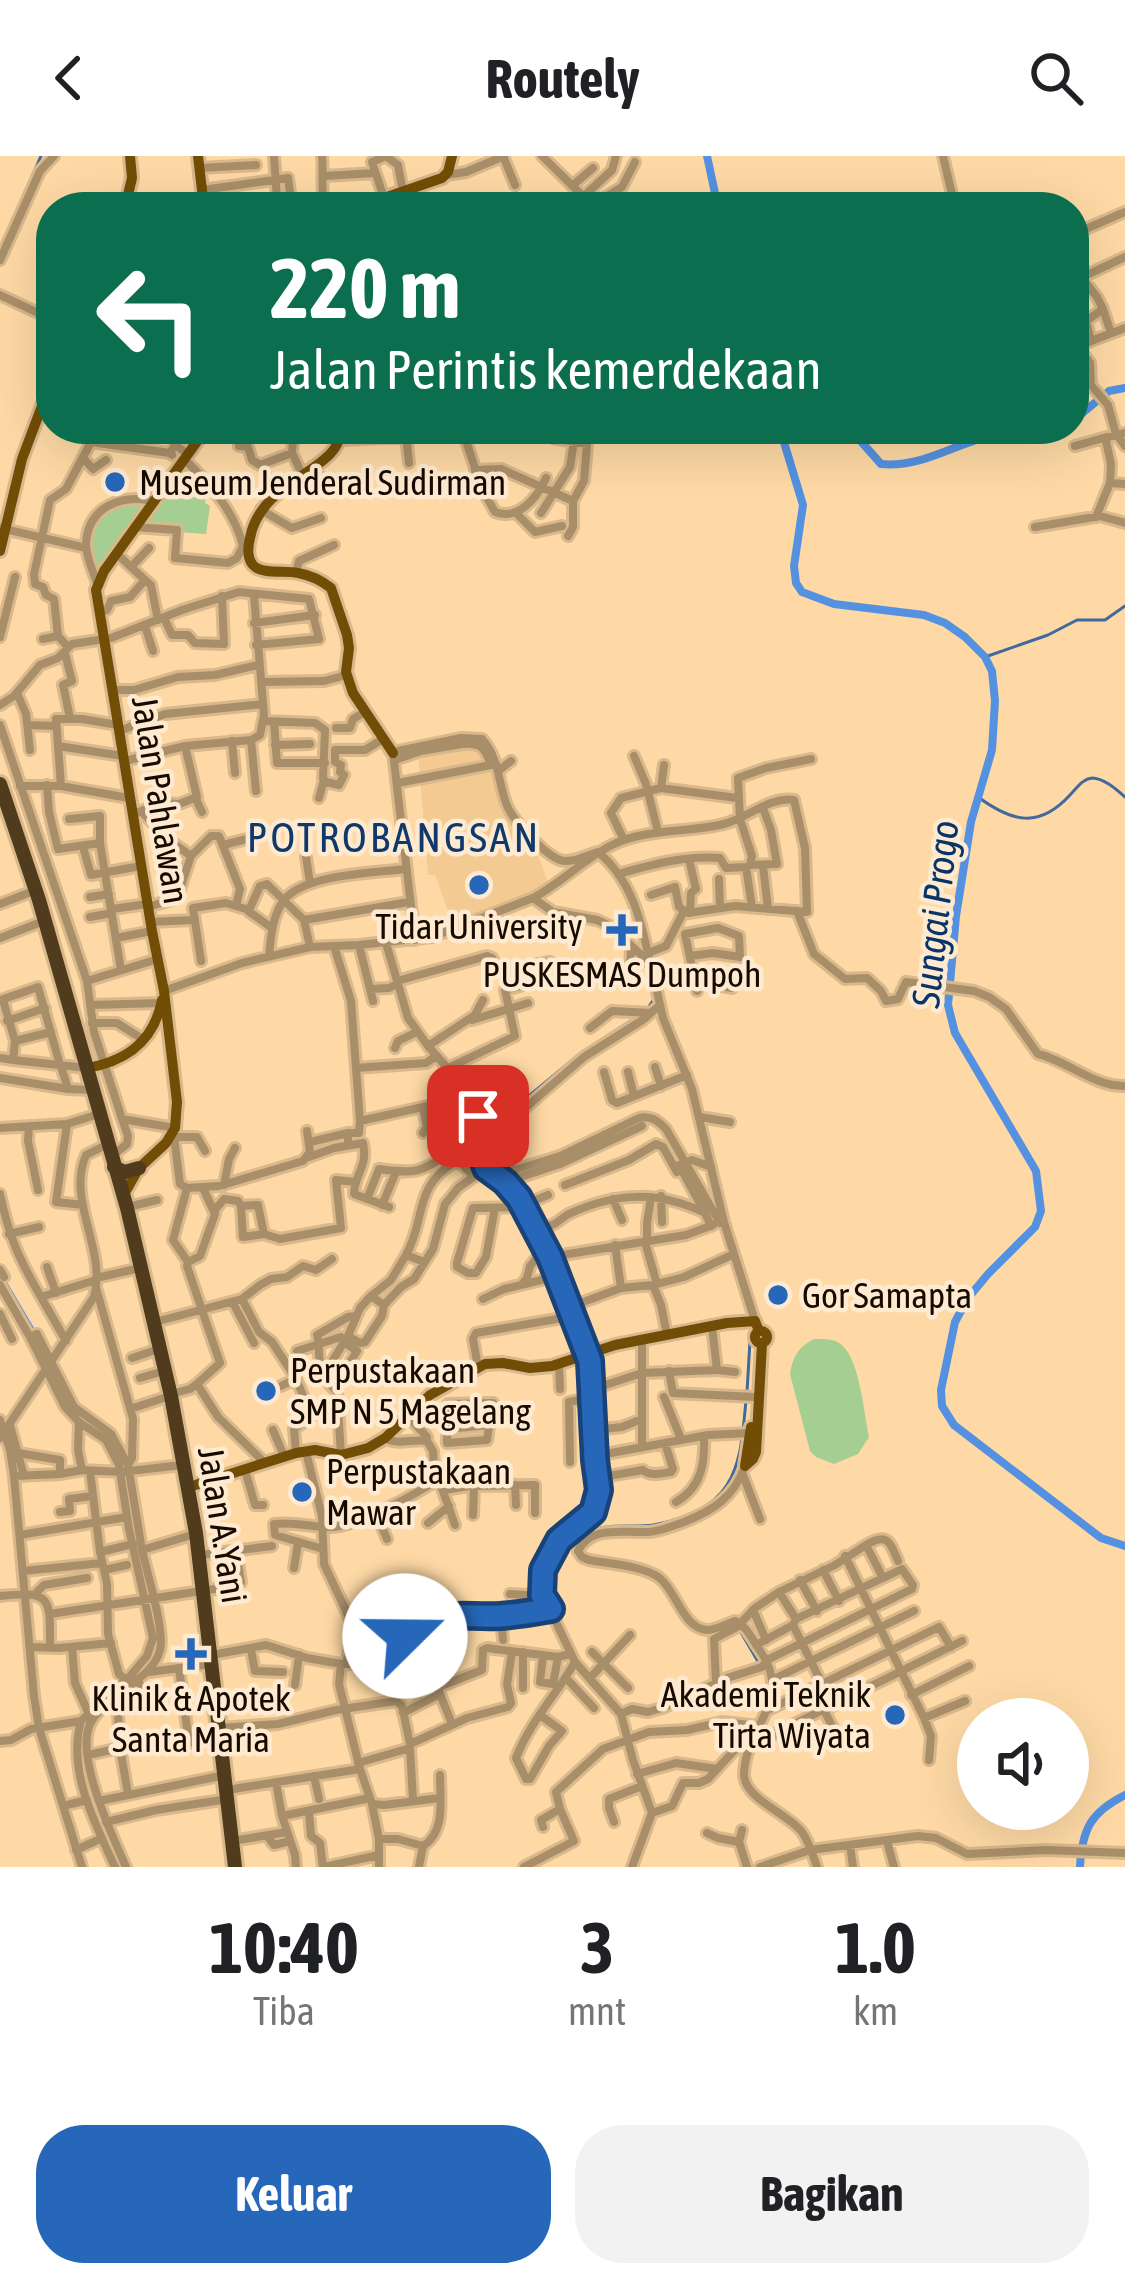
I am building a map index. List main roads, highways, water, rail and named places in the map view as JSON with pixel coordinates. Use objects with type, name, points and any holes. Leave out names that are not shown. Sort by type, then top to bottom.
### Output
[{"type":"highway","name":"Jalan A.Yani","points":[[0,784],[5,817],[36,890],[125,1202],[171,1395],[196,1533],[236,1867]]},
{"type":"highway","points":[[111,1156],[125,1172],[139,1168]]},
{"type":"main road","points":[[129,192],[130,156]]},
{"type":"main road","points":[[395,192],[446,176],[452,156]]},
{"type":"main road","points":[[198,162],[202,192]]},
{"type":"main road","points":[[0,551],[36,422]]},
{"type":"main road","name":"Jalan Pahlawan","points":[[162,1025],[163,997],[136,813],[129,798],[95,601],[98,583],[196,444]]},
{"type":"main road","points":[[336,444],[328,458],[275,486],[244,546],[259,569],[296,572],[334,592],[349,647],[345,676],[362,714],[394,756]]},
{"type":"main road","points":[[87,1068],[127,1055],[162,1025]]},
{"type":"main road","points":[[125,1202],[139,1168],[173,1133],[177,1102],[162,1025]]},
{"type":"main road","points":[[189,1487],[296,1453],[341,1455],[368,1448],[422,1402],[478,1367],[494,1363],[530,1368],[559,1365],[603,1348],[712,1326],[754,1330],[755,1452],[744,1469],[753,1399]]},
{"type":"waterway","points":[[0,249],[41,156]]},
{"type":"waterway","name":"Sungai Progo","points":[[707,156],[715,192]]},
{"type":"waterway","points":[[387,190],[418,181]]},
{"type":"waterway","points":[[1089,408],[1109,391],[1125,388]]},
{"type":"waterway","name":"Sungai Progo","points":[[785,444],[803,505],[794,566],[802,592],[834,604],[924,615],[945,623],[985,657],[992,671],[992,750],[971,822],[948,1005],[955,1033],[1036,1171],[1041,1211],[1035,1227],[988,1274],[955,1322],[942,1406],[954,1425],[1101,1538],[1125,1546]]},
{"type":"waterway","points":[[863,444],[881,464],[925,459],[966,444]]},
{"type":"waterway","points":[[271,493],[296,472]]},
{"type":"waterway","points":[[253,516],[264,499]]},
{"type":"waterway","points":[[985,657],[1077,620],[1105,620],[1125,606]]},
{"type":"waterway","points":[[978,797],[1002,812],[1025,818],[1059,806],[1088,779],[1106,782],[1125,797]]},
{"type":"waterway","points":[[507,1108],[518,1105],[581,1053],[646,1011],[654,999],[653,989]]},
{"type":"waterway","points":[[482,1118],[485,1143]]},
{"type":"waterway","points":[[0,1278],[36,1339]]},
{"type":"waterway","points":[[747,1392],[751,1324]]},
{"type":"waterway","points":[[576,1547],[599,1528],[663,1523],[713,1501],[736,1466],[746,1401]]},
{"type":"waterway","points":[[623,1569],[643,1574]]},
{"type":"waterway","points":[[739,1629],[767,1677]]},
{"type":"waterway","points":[[132,1677],[157,1649]]},
{"type":"waterway","points":[[760,1716],[769,1691]]},
{"type":"waterway","name":"Sungai Progo","points":[[1080,1867],[1090,1823],[1125,1795]]},
{"type":"waterway","points":[[751,1796],[767,1809]]},
{"type":"waterway","points":[[780,1818],[800,1835],[804,1846]]},
{"type":"place","name":"Museum Jenderal Sudirman","points":[[115,482]]},
{"type":"place","name":"Tidar University","points":[[479,885]]},
{"type":"place","name":"PUSKESMAS Dumpoh","points":[[622,930]]},
{"type":"place","name":"Gor Samapta","points":[[778,1295]]},
{"type":"place","name":"Perpustakaan SMP N 5 Magelang","points":[[266,1391]]},
{"type":"place","name":"Perpustakaan Mawar","points":[[302,1492]]},
{"type":"place","name":"Klinik & Apotek Santa Maria","points":[[191,1654]]},
{"type":"place","name":"Akademi Teknik Tirta Wiyata","points":[[895,1715]]},
{"type":"district","name":"POTROBANGSAN","points":[[394,837]]}]
